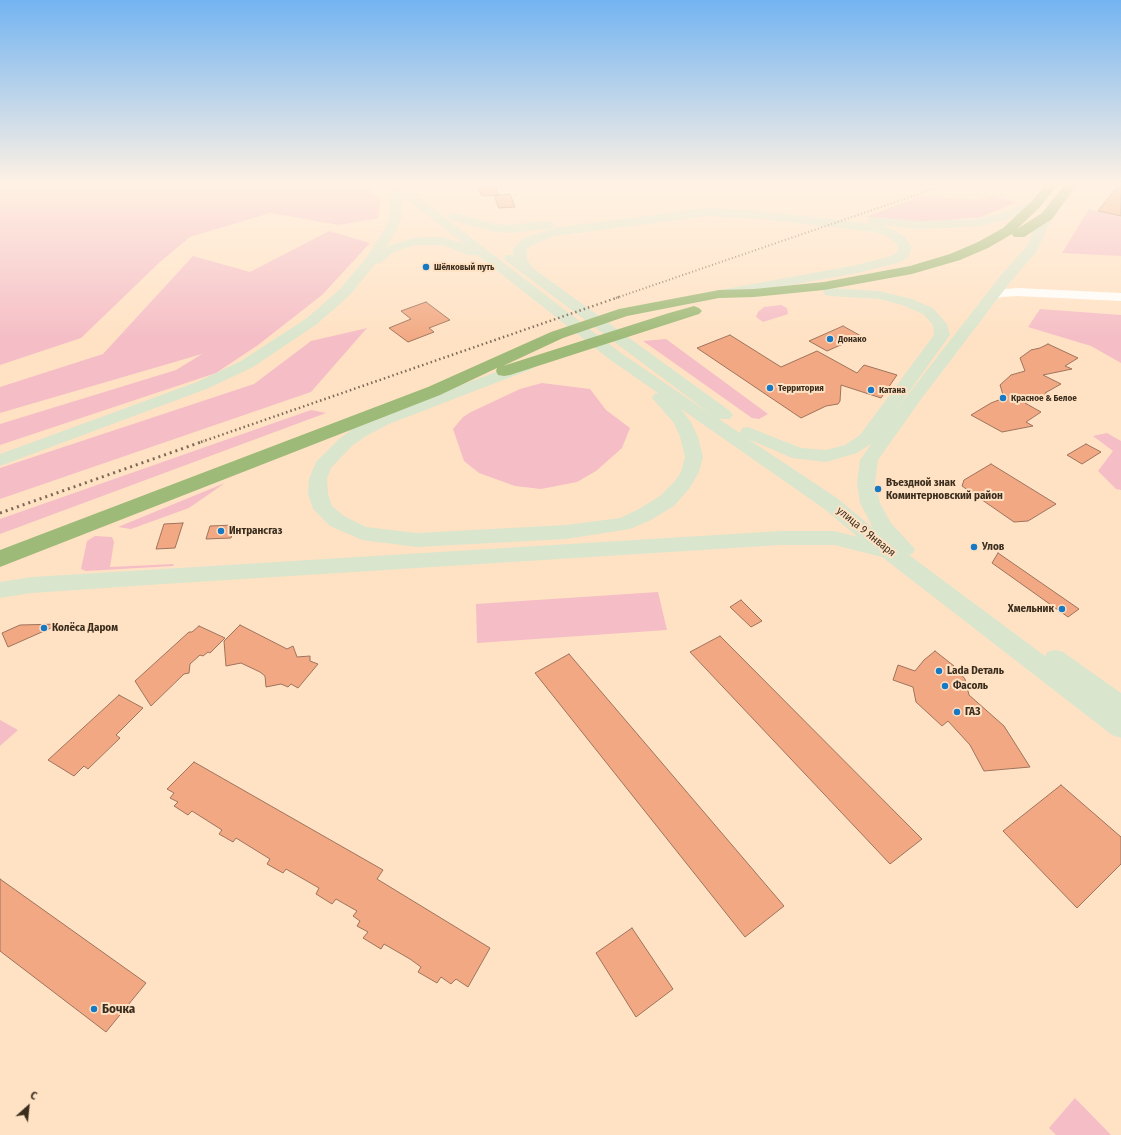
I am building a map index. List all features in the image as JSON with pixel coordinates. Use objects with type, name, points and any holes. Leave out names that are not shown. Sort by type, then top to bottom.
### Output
[{"type":"highway","points":[[0,559],[434,391],[557,335],[624,312],[719,294],[754,293],[824,286],[912,270],[955,257],[983,245],[1001,235]]},
{"type":"highway","points":[[434,391],[535,362],[674,316],[741,302],[830,292],[923,276],[959,264],[998,246],[1016,235]]},
{"type":"main road","points":[[357,279],[380,248],[387,235]]},
{"type":"main road","points":[[463,235],[528,290],[614,348],[748,432],[798,454],[826,456],[851,449],[866,439],[942,335],[940,324],[928,311],[907,302],[879,294],[830,292]]},
{"type":"main road","points":[[478,235],[548,285],[614,348],[621,367],[673,410],[682,422],[692,447],[694,457],[690,472],[682,486],[666,501],[644,515],[623,524],[598,529],[488,538],[417,540],[385,538],[362,533],[337,521],[324,509],[318,494],[318,479],[323,466],[346,442],[360,432],[383,420],[535,362]]},
{"type":"main road","points":[[529,272],[520,260],[520,249],[527,242],[545,235]]},
{"type":"main road","points":[[719,294],[832,274],[896,259],[903,254],[906,248],[901,241],[893,235]]},
{"type":"main road","points":[[898,551],[870,503],[866,483],[869,460],[916,394],[1006,278],[1032,248],[1038,235]]},
{"type":"main road","points":[[0,460],[159,403],[236,370],[284,341],[312,321],[345,292],[386,251],[400,244],[417,241],[439,241],[460,246],[500,267]]},
{"type":"main road","name":"улица 9 Января","points":[[614,348],[830,503],[1121,707]]},
{"type":"main road","name":"улица 9 Января","points":[[748,432],[840,496],[874,526],[898,551],[976,616],[1121,727]]},
{"type":"main road","points":[[0,590],[32,585],[156,576],[781,538],[834,538],[898,551]]},
{"type":"street","points":[[1006,278],[1020,288],[1034,293]]},
{"type":"street","points":[[992,296],[1006,292],[1121,297]]},
{"type":"shaded area","points":[[0,235],[197,235],[190,237],[161,261],[81,338],[0,365]]},
{"type":"shaded area","points":[[321,235],[343,235],[370,243],[322,295],[258,345],[216,373],[0,445],[0,424],[176,370],[202,354],[0,413],[0,387],[103,354],[193,256],[250,272]]},
{"type":"shaded area","points":[[1073,235],[1121,235],[1121,256],[1062,253]]},
{"type":"shaded area","points":[[781,305],[787,308],[788,314],[763,322],[756,317],[758,312],[764,307]]},
{"type":"shaded area","points":[[1040,309],[1121,315],[1121,363],[1091,346],[1028,327]]},
{"type":"shaded area","points":[[367,328],[311,392],[0,499],[0,468],[254,384],[311,341]]},
{"type":"shaded area","points":[[666,339],[768,414],[759,419],[752,418],[643,341]]},
{"type":"shaded area","points":[[542,383],[590,389],[606,410],[630,428],[622,448],[596,471],[577,482],[541,489],[515,486],[479,473],[464,461],[453,429],[463,417],[520,389]]},
{"type":"shaded area","points":[[311,410],[326,413],[0,534],[0,519]]},
{"type":"shaded area","points":[[1107,433],[1121,441],[1121,490],[1116,489],[1098,471],[1113,451],[1093,436]]},
{"type":"shaded area","points":[[225,483],[189,508],[131,529],[118,527]]},
{"type":"shaded area","points":[[95,536],[112,537],[114,542],[110,567],[174,564],[173,566],[86,571],[81,569],[87,541]]},
{"type":"shaded area","points":[[658,592],[667,630],[477,643],[476,604]]},
{"type":"shaded area","points":[[0,720],[18,730],[0,746]]},
{"type":"shaded area","points":[[1075,1098],[1111,1135],[1056,1135],[1049,1128]]},
{"type":"building","points":[[426,302],[450,320],[429,328],[434,332],[408,342],[389,328],[411,319],[401,311]]},
{"type":"building","name":"Донако","points":[[843,326],[861,336],[827,351],[809,341]]},
{"type":"building","points":[[730,335],[781,367],[817,351],[857,373],[864,365],[897,375],[881,398],[841,385],[840,401],[838,404],[826,406],[801,418],[697,348]]},
{"type":"building","points":[[1048,344],[1078,358],[1065,366],[1072,369],[1043,375],[1061,384],[1045,393],[1051,396],[1025,403],[1041,412],[1026,422],[1033,426],[1002,432],[971,415],[991,403],[1004,398],[1000,385],[1011,375],[1025,371],[1020,358],[1031,350]]},
{"type":"building","points":[[1086,444],[1101,452],[1082,464],[1067,455]]},
{"type":"building","points":[[991,464],[1056,504],[1028,521],[1014,522],[962,486],[964,480]]},
{"type":"building","points":[[183,523],[175,548],[156,549],[164,524]]},
{"type":"building","points":[[235,525],[231,538],[206,539],[210,526]]},
{"type":"building","points":[[998,553],[1079,609],[1068,617],[992,563]]},
{"type":"building","points":[[741,600],[762,621],[751,627],[730,607]]},
{"type":"building","points":[[60,624],[8,647],[2,633],[20,625]]},
{"type":"building","points":[[240,625],[287,649],[293,646],[297,657],[310,656],[310,661],[318,664],[298,688],[291,684],[288,687],[281,684],[266,687],[265,676],[260,672],[241,663],[226,666],[224,641]]},
{"type":"building","points":[[199,626],[225,638],[210,653],[208,652],[203,656],[200,655],[190,664],[189,673],[184,674],[151,706],[135,681],[189,632],[192,632]]},
{"type":"building","points":[[720,636],[922,839],[890,864],[690,652]]},
{"type":"building","name":"ГАЗ","points":[[935,651],[954,666],[965,679],[969,695],[1004,726],[1030,767],[984,771],[970,745],[948,721],[942,726],[916,702],[913,687],[893,680],[898,665],[915,671],[924,660]]},
{"type":"building","points":[[569,654],[784,906],[745,937],[535,673]]},
{"type":"building","points":[[119,695],[143,708],[116,735],[120,738],[88,769],[84,766],[74,776],[48,760]]},
{"type":"building","points":[[194,762],[383,870],[377,879],[490,948],[468,987],[456,979],[451,984],[441,977],[437,983],[418,972],[421,967],[410,959],[384,944],[381,949],[363,938],[368,932],[357,926],[360,921],[353,916],[357,911],[336,899],[332,904],[316,894],[319,888],[286,869],[283,873],[267,864],[270,859],[236,838],[233,842],[219,834],[222,830],[192,811],[188,815],[174,806],[178,802],[170,798],[174,793],[167,789]]},
{"type":"building","points":[[1061,785],[1121,837],[1121,864],[1077,908],[1003,831]]},
{"type":"building","points":[[0,879],[146,983],[106,1032],[0,951]]},
{"type":"building","points":[[632,928],[673,989],[636,1017],[596,953]]},
{"type":"railway","points":[[616,298],[800,235]]},
{"type":"railway","points":[[201,442],[619,297]]},
{"type":"railway","points":[[0,513],[204,441]]},
{"type":"place","name":"Шёлковый путь","points":[[426,267]]},
{"type":"place","name":"Донако","points":[[830,339]]},
{"type":"place","name":"Территория","points":[[770,388]]},
{"type":"place","name":"Катана","points":[[871,390]]},
{"type":"place","name":"Красное & Белое","points":[[1003,398]]},
{"type":"place","name":"Въездной знак Коминтерновский район","points":[[878,489]]},
{"type":"place","name":"Интрансгаз","points":[[221,531]]},
{"type":"place","name":"Улов","points":[[974,547]]},
{"type":"place","name":"Хмельник","points":[[1062,609]]},
{"type":"place","name":"Колёса Даром","points":[[44,628]]},
{"type":"place","name":"Lada Dеталь","points":[[939,671]]},
{"type":"place","name":"Фасоль","points":[[945,686]]},
{"type":"place","name":"ГАЗ","points":[[957,712]]},
{"type":"place","name":"Бочка","points":[[94,1009]]}]
